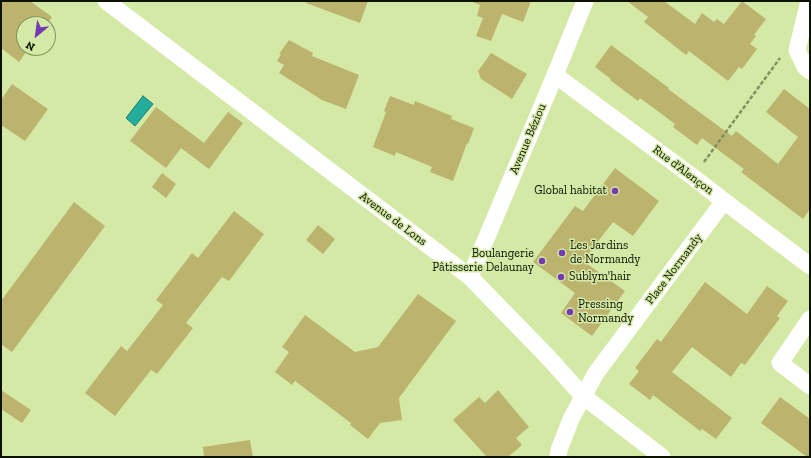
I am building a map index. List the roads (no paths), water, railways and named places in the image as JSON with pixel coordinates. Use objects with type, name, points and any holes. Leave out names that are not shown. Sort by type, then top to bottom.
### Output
[{"type":"street","name":"Avenue de Lons","points":[[106,1],[470,277],[547,356],[583,396],[662,457]]},
{"type":"street","name":"Avenue Béziou","points":[[470,277],[585,1]]},
{"type":"street","points":[[809,1],[797,50],[805,67],[810,71]]},
{"type":"street","name":"Rue d'Alençon","points":[[555,75],[810,266]]},
{"type":"street","name":"Place Normandy","points":[[558,457],[559,450],[571,419],[596,373],[724,201]]},
{"type":"street","points":[[810,319],[780,363],[810,386]]},
{"type":"water","points":[[143,96],[153,104],[135,126],[126,118]]},
{"type":"place","name":"Global habitat","points":[[615,191]]},
{"type":"place","name":"Les Jardins de Normandy","points":[[562,253]]},
{"type":"place","name":"Boulangerie Pâtisserie Delaunay","points":[[542,261]]},
{"type":"place","name":"Sublym'hair","points":[[561,277]]},
{"type":"place","name":"Pressing Normandy","points":[[570,312]]}]
